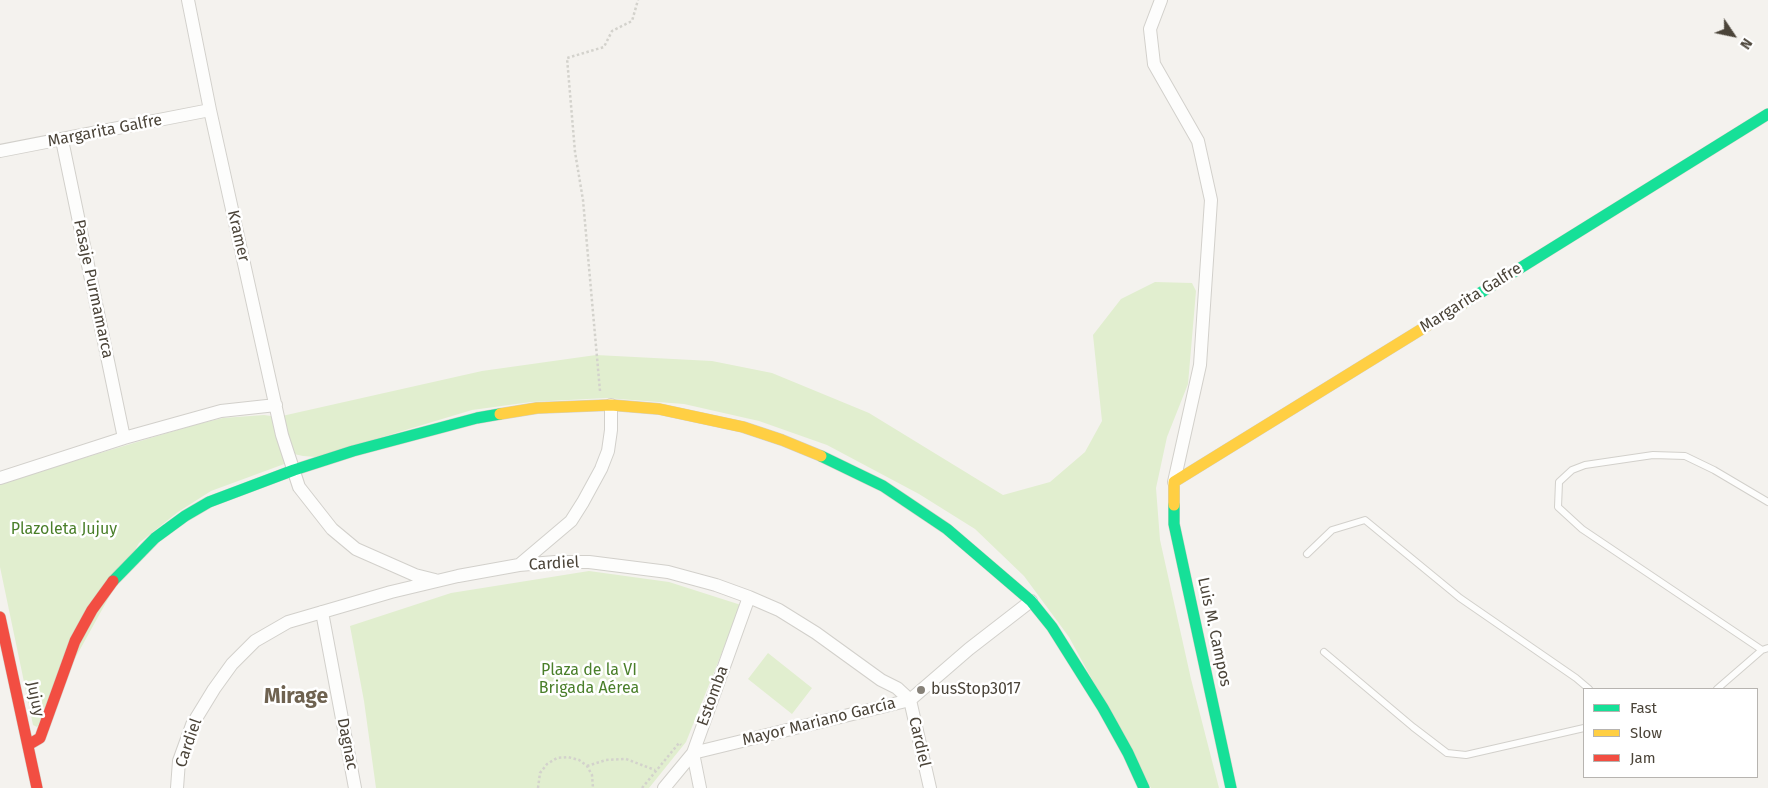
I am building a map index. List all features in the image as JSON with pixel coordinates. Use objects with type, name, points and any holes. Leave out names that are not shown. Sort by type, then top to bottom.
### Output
[{"type":"street","name":"Kramer","points":[[188,0],[210,110],[282,435],[299,487],[332,529],[356,549],[415,575],[433,580],[458,576]]},
{"type":"street","points":[[1161,0],[1150,28],[1154,64],[1198,141],[1211,200],[1200,365],[1174,482]]},
{"type":"street","name":"Margarita Galfre","points":[[0,152],[210,110]]},
{"type":"street","name":"Margarita Galfre","points":[[1174,482],[1768,114]]},
{"type":"street","name":"Pasaje Purmamarca","points":[[62,140],[124,438]]},
{"type":"street","points":[[0,478],[124,438],[221,411],[276,405]]},
{"type":"street","points":[[519,565],[571,521],[601,469],[608,451],[611,430],[606,405]]},
{"type":"street","points":[[28,745],[40,738],[75,641],[92,610],[109,585],[155,538],[209,502],[294,470],[353,451],[477,418],[537,408],[606,405],[659,409],[702,417],[743,427],[782,440],[819,455],[883,486],[947,528],[1031,601],[1052,627],[1103,708],[1128,753],[1144,788]]},
{"type":"street","name":"Luis M. Campos","points":[[1174,482],[1174,524],[1231,788]]},
{"type":"street","name":"Cardiel","points":[[177,788],[179,761],[192,725],[232,664],[255,641],[288,622],[391,592],[458,576],[519,565],[555,562],[580,562],[668,572],[749,596],[779,610],[881,680],[897,688],[910,700],[930,788]]},
{"type":"street","name":"Estomba","points":[[664,788],[693,753],[749,596]]},
{"type":"street","name":"Mayor Mariano García","points":[[693,753],[910,700],[969,649],[1031,601]]},
{"type":"street","name":"Dagnac","points":[[322,612],[355,788]]},
{"type":"street","name":"Jujuy","points":[[0,617],[37,788]]},
{"type":"street","points":[[693,753],[700,788]]},
{"type":"lane","points":[[1718,688],[1765,649],[1582,529],[1558,506],[1560,482],[1572,470],[1585,465],[1653,455],[1685,456],[1714,470],[1768,502]]},
{"type":"lane","points":[[1306,554],[1332,530],[1365,520],[1460,598],[1588,688]]},
{"type":"lane","points":[[1324,652],[1447,753],[1466,755],[1583,728]]},
{"type":"path","points":[[606,405],[583,200],[575,152],[567,58],[604,47],[612,31],[632,21],[638,0]]},
{"type":"path","points":[[642,788],[679,744],[693,753]]},
{"type":"path","points":[[538,788],[540,773],[547,764],[557,758],[568,757],[579,760],[587,766],[592,775],[593,788]]},
{"type":"path","points":[[587,766],[606,760],[626,759],[656,770]]},
{"type":"green space","points":[[1155,282],[1192,283],[1196,291],[1188,384],[1167,437],[1156,488],[1160,540],[1191,679],[1219,788],[1151,788],[1069,637],[1024,576],[975,529],[919,494],[827,445],[759,421],[684,404],[606,398],[531,402],[472,410],[316,457],[294,454],[282,416],[482,371],[596,355],[712,361],[772,373],[869,413],[1003,495],[1050,482],[1085,452],[1102,421],[1093,335],[1121,299]]},
{"type":"green space","name":"Plazoleta Jujuy","points":[[271,416],[275,421],[287,463],[211,491],[178,512],[139,543],[37,727],[33,725],[0,567],[0,483],[194,425],[223,418]]},
{"type":"green space","name":"Plaza de la VI Brigada Aérea","points":[[589,571],[669,582],[741,605],[686,742],[649,788],[376,788],[364,701],[350,626],[451,593]]},
{"type":"green space","points":[[768,653],[812,688],[792,714],[748,679]]},
{"type":"traffic: fast","points":[[1464,303],[1768,114]]},
{"type":"traffic: fast","points":[[113,581],[155,538],[185,516],[209,502],[294,470],[353,451],[477,418],[500,414]]},
{"type":"traffic: fast","points":[[821,456],[883,486],[947,529],[1031,601],[1052,627],[1103,708],[1128,753],[1144,788]]},
{"type":"traffic: fast","points":[[1174,505],[1174,524],[1231,788]]},
{"type":"traffic: slow","points":[[1174,505],[1174,482],[1464,303]]},
{"type":"traffic: slow","points":[[500,414],[537,408],[611,405],[659,409],[743,427],[821,456]]},
{"type":"traffic: jam","points":[[28,745],[40,738],[75,641],[92,610],[113,581]]},
{"type":"traffic: jam","points":[[0,617],[37,788]]},
{"type":"place","name":"busStop3017","points":[[921,690]]},
{"type":"district","name":"Mirage","points":[[296,697]]}]
